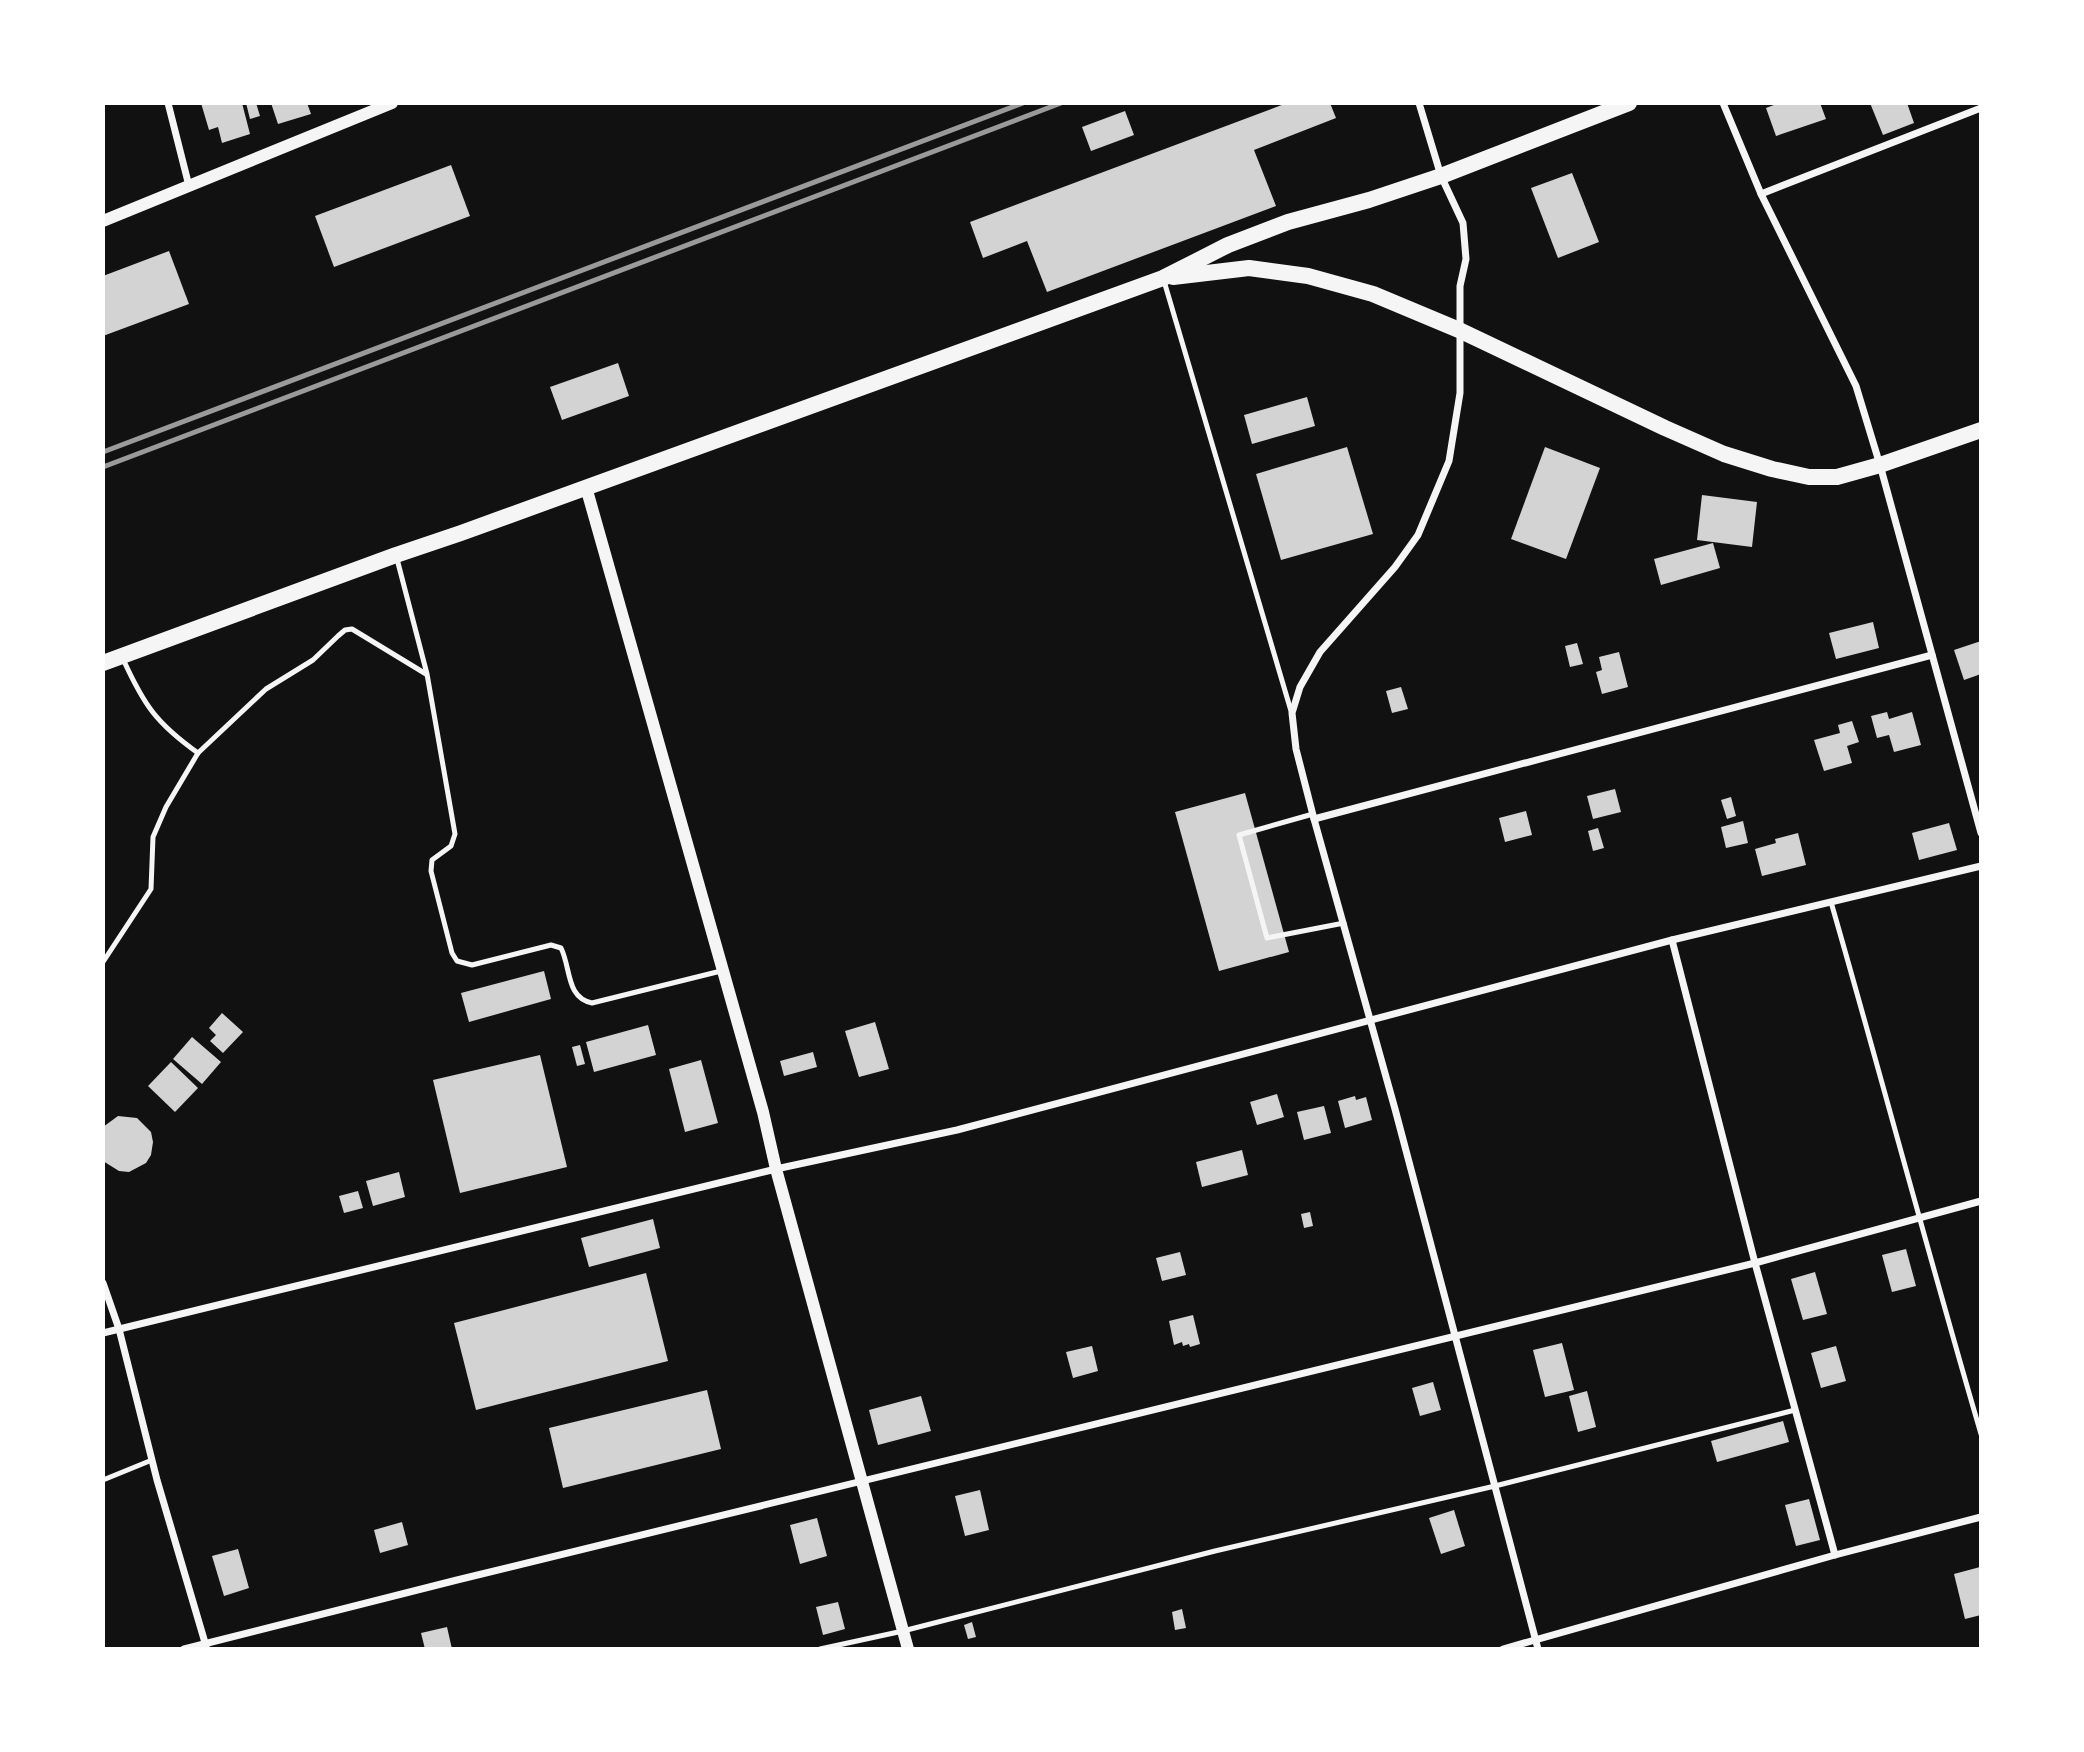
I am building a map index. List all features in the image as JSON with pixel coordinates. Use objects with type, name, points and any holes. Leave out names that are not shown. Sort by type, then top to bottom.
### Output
[{"type":"main road","points":[[103,663],[1163,278],[1228,245],[1287,222],[1369,200],[1441,176],[1629,103]]},
{"type":"main road","points":[[1163,278],[1249,268],[1308,276],[1373,294],[1459,330],[1724,454],[1809,477],[1837,477],[1981,430]]},
{"type":"street","points":[[168,103],[189,186]]},
{"type":"street","points":[[103,221],[392,103]]},
{"type":"street","points":[[1419,103],[1441,176],[1463,223],[1466,259],[1460,286],[1460,393],[1450,461],[1418,535],[1395,566],[1320,652],[1300,687],[1292,713],[1296,749],[1537,1645]]},
{"type":"street","points":[[1723,103],[1761,194],[1856,386],[1981,833]]},
{"type":"street","points":[[1761,194],[1981,108]]},
{"type":"street","points":[[586,486],[724,970],[908,1649]]},
{"type":"street","points":[[1314,816],[1932,655]]},
{"type":"street","points":[[103,1333],[776,1169],[957,1130],[1672,940],[1981,866]]},
{"type":"street","points":[[1672,940],[1755,1263],[1835,1555]]},
{"type":"street","points":[[184,1649],[206,1646],[862,1481],[1755,1263],[1981,1201]]},
{"type":"street","points":[[103,1283],[119,1329],[152,1460],[206,1646]]},
{"type":"street","points":[[1503,1649],[1537,1645],[1835,1555],[1981,1517]]},
{"type":"lane","points":[[1163,278],[1292,713]]},
{"type":"lane","points":[[396,555],[427,674],[455,834],[451,846],[432,860],[431,871],[452,953],[457,961],[472,965],[551,945],[561,948],[575,995],[592,1003],[724,970]]},
{"type":"lane","points":[[103,962],[151,889],[153,837],[166,807],[198,753],[265,689],[313,660],[345,630],[358,631],[427,674]]},
{"type":"lane","points":[[121,655],[141,698],[168,732],[198,753]]},
{"type":"lane","points":[[1314,816],[1239,835],[1267,938],[1344,923]]},
{"type":"lane","points":[[1831,902],[1981,1434]]},
{"type":"lane","points":[[820,1649],[903,1631],[1215,1551],[1495,1486],[1795,1410]]},
{"type":"lane","points":[[103,1480],[152,1460]]},
{"type":"building","points":[[201,103],[242,103],[250,134],[222,143],[218,127],[209,130]]},
{"type":"building","points":[[246,103],[256,103],[260,116],[250,119]]},
{"type":"building","points":[[271,103],[307,103],[311,114],[278,124]]},
{"type":"building","points":[[1287,103],[1330,103],[1336,118],[1254,150],[1276,206],[1047,292],[1027,241],[983,258],[970,222]]},
{"type":"building","points":[[1779,103],[1820,103],[1826,119],[1776,136],[1766,108]]},
{"type":"building","points":[[1870,103],[1907,103],[1914,123],[1883,135]]},
{"type":"building","points":[[1125,111],[1134,135],[1091,151],[1082,127]]},
{"type":"building","points":[[451,165],[470,216],[334,267],[315,216]]},
{"type":"building","points":[[1572,173],[1599,242],[1558,258],[1531,188]]},
{"type":"building","points":[[169,251],[189,304],[103,336],[103,276]]},
{"type":"building","points":[[618,363],[629,396],[562,420],[550,387]]},
{"type":"building","points":[[1307,397],[1315,426],[1252,444],[1244,415]]},
{"type":"building","points":[[1347,447],[1373,534],[1281,560],[1256,474]]},
{"type":"building","points":[[1545,447],[1600,468],[1566,559],[1511,539]]},
{"type":"building","points":[[1702,495],[1757,502],[1752,547],[1697,540]]},
{"type":"building","points":[[1713,543],[1720,568],[1661,585],[1654,559]]},
{"type":"building","points":[[1873,622],[1879,648],[1836,659],[1829,633]]},
{"type":"building","points":[[1981,641],[1981,674],[1964,680],[1954,650]]},
{"type":"building","points":[[1577,643],[1583,664],[1570,667],[1565,646]]},
{"type":"building","points":[[1619,652],[1628,687],[1602,694],[1596,672],[1602,670],[1599,657]]},
{"type":"building","points":[[1401,687],[1408,709],[1392,713],[1386,691]]},
{"type":"building","points":[[1887,712],[1889,719],[1912,712],[1921,745],[1894,752],[1889,735],[1877,738],[1871,716]]},
{"type":"building","points":[[1852,721],[1859,742],[1847,746],[1852,763],[1824,771],[1814,740],[1840,733],[1838,725]]},
{"type":"building","points":[[1615,789],[1621,812],[1593,819],[1587,796]]},
{"type":"building","points":[[1245,793],[1289,952],[1219,971],[1175,812]]},
{"type":"building","points":[[1731,797],[1736,816],[1727,819],[1721,800]]},
{"type":"building","points":[[1526,811],[1532,835],[1505,842],[1499,818]]},
{"type":"building","points":[[1743,821],[1748,843],[1726,848],[1721,827]]},
{"type":"building","points":[[1949,823],[1957,850],[1919,860],[1912,833]]},
{"type":"building","points":[[1598,828],[1604,848],[1593,851],[1588,831]]},
{"type":"building","points":[[1798,833],[1806,865],[1762,876],[1755,849],[1776,843],[1775,839]]},
{"type":"building","points":[[544,971],[551,999],[469,1022],[461,993]]},
{"type":"building","points":[[222,1013],[243,1032],[223,1053],[210,1041],[216,1035],[209,1028]]},
{"type":"building","points":[[875,1022],[889,1069],[859,1077],[845,1031]]},
{"type":"building","points":[[648,1025],[656,1055],[594,1072],[586,1042]]},
{"type":"building","points":[[192,1037],[221,1062],[202,1084],[173,1059]]},
{"type":"building","points":[[580,1045],[585,1064],[577,1066],[572,1047]]},
{"type":"building","points":[[813,1052],[817,1067],[784,1076],[780,1061]]},
{"type":"building","points":[[540,1055],[567,1167],[460,1193],[433,1080]]},
{"type":"building","points":[[701,1060],[718,1123],[685,1132],[669,1069]]},
{"type":"building","points":[[171,1062],[198,1088],[175,1112],[148,1086]]},
{"type":"building","points":[[1277,1094],[1284,1117],[1257,1125],[1250,1102]]},
{"type":"building","points":[[1355,1096],[1356,1100],[1366,1097],[1372,1120],[1345,1128],[1338,1101]]},
{"type":"building","points":[[1324,1106],[1331,1133],[1304,1140],[1297,1112]]},
{"type":"building","points":[[118,1116],[137,1118],[151,1132],[153,1142],[151,1155],[146,1163],[129,1172],[119,1171],[103,1161],[103,1127]]},
{"type":"building","points":[[1242,1150],[1248,1175],[1202,1187],[1196,1162]]},
{"type":"building","points":[[399,1172],[405,1197],[373,1206],[366,1181]]},
{"type":"building","points":[[358,1191],[363,1208],[344,1213],[339,1196]]},
{"type":"building","points":[[1310,1212],[1313,1226],[1304,1228],[1301,1214]]},
{"type":"building","points":[[653,1219],[660,1248],[589,1267],[581,1238]]},
{"type":"building","points":[[1906,1249],[1916,1286],[1892,1292],[1882,1255]]},
{"type":"building","points":[[1180,1252],[1186,1275],[1162,1281],[1156,1258]]},
{"type":"building","points":[[1815,1272],[1827,1314],[1803,1320],[1791,1279]]},
{"type":"building","points":[[646,1273],[668,1361],[476,1410],[454,1323]]},
{"type":"building","points":[[1193,1315],[1200,1344],[1190,1347],[1189,1344],[1183,1346],[1182,1342],[1174,1345],[1169,1321]]},
{"type":"building","points":[[1562,1343],[1574,1390],[1545,1397],[1533,1350]]},
{"type":"building","points":[[1092,1346],[1098,1371],[1073,1378],[1066,1352]]},
{"type":"building","points":[[1836,1346],[1846,1381],[1821,1388],[1811,1353]]},
{"type":"building","points":[[1433,1382],[1441,1410],[1420,1416],[1412,1388]]},
{"type":"building","points":[[707,1390],[721,1449],[563,1488],[549,1428]]},
{"type":"building","points":[[1587,1391],[1596,1427],[1578,1432],[1569,1396]]},
{"type":"building","points":[[921,1396],[931,1431],[878,1445],[869,1410]]},
{"type":"building","points":[[1783,1421],[1789,1442],[1717,1462],[1711,1441]]},
{"type":"building","points":[[980,1490],[989,1530],[965,1536],[955,1496]]},
{"type":"building","points":[[1809,1499],[1820,1540],[1796,1546],[1785,1505]]},
{"type":"building","points":[[1454,1510],[1465,1546],[1441,1554],[1429,1518]]},
{"type":"building","points":[[817,1518],[827,1556],[800,1564],[790,1525]]},
{"type":"building","points":[[402,1522],[408,1545],[380,1553],[374,1530]]},
{"type":"building","points":[[238,1549],[249,1588],[224,1596],[212,1556]]},
{"type":"building","points":[[1980,1567],[1981,1615],[1965,1619],[1954,1574]]},
{"type":"building","points":[[838,1602],[845,1629],[823,1635],[816,1607]]},
{"type":"building","points":[[1182,1609],[1186,1628],[1175,1630],[1172,1612]]},
{"type":"building","points":[[972,1622],[976,1637],[968,1639],[964,1625]]},
{"type":"building","points":[[447,1627],[452,1649],[425,1649],[421,1633]]},
{"type":"railway","points":[[103,452],[1023,103]]},
{"type":"railway","points":[[103,467],[1061,103]]}]
